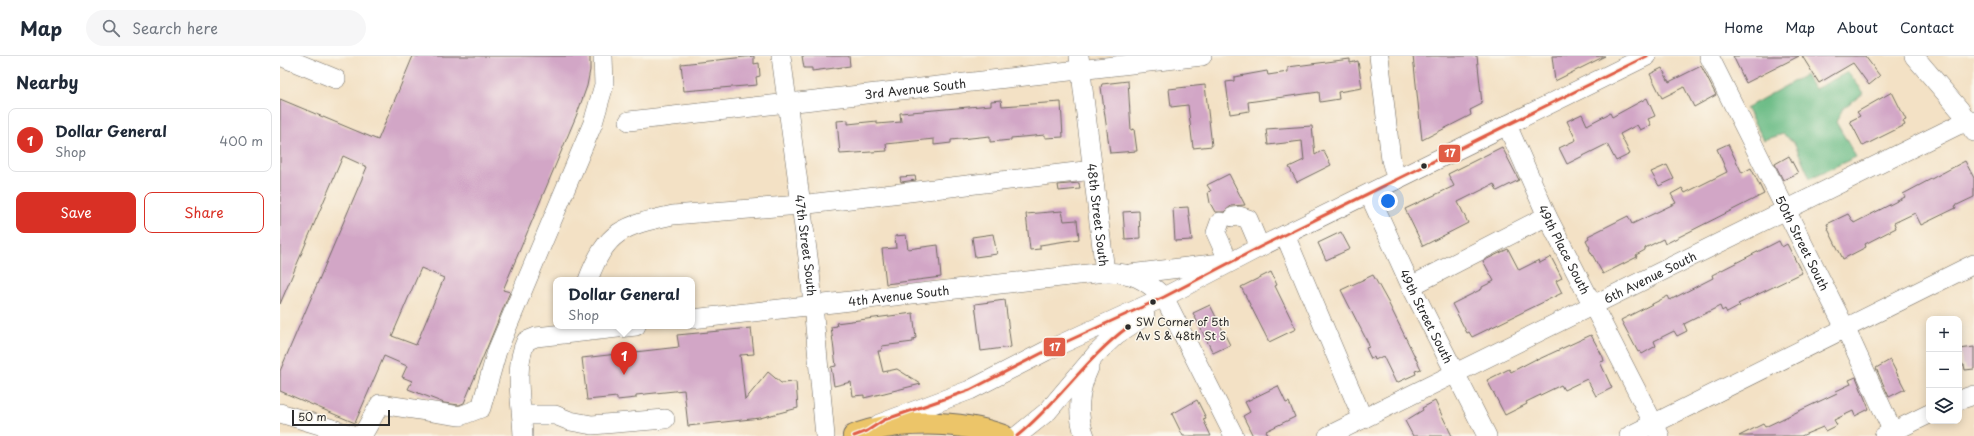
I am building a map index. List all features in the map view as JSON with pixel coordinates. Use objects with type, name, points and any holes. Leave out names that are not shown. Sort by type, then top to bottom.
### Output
[{"type":"main road","points":[[861,433],[914,425],[938,425],[962,426],[1003,436]]},
{"type":"street","points":[[280,56],[336,79]]},
{"type":"street","points":[[362,436],[380,404],[460,416],[481,408],[497,351],[593,123],[604,85],[603,56]]},
{"type":"street","name":"47th Street South","points":[[781,56],[814,305],[825,436]]},
{"type":"street","name":"3rd Avenue South","points":[[629,121],[787,104],[1080,63],[1202,56]]},
{"type":"street","points":[[1379,56],[1390,153],[1397,180]]},
{"type":"street","points":[[861,433],[884,420],[970,390],[1046,351],[1161,298],[1260,247],[1507,125],[1618,63],[1647,56]]},
{"type":"street","name":"50th Street South","points":[[1709,56],[1845,329],[1888,434]]},
{"type":"street","points":[[1914,56],[1972,125]]},
{"type":"street","name":"48th Street South","points":[[1080,63],[1105,272],[1130,274],[1145,281],[1161,298],[1234,436]]},
{"type":"street","name":"49th Place South","points":[[1507,125],[1547,216],[1657,430]]},
{"type":"street","name":"6th Avenue South","points":[[1328,436],[1958,125],[1972,125]]},
{"type":"street","points":[[589,277],[600,252],[607,242],[621,230],[631,226],[673,216],[800,205],[1093,170]]},
{"type":"street","name":"49th Street South","points":[[1369,194],[1411,286],[1456,372],[1487,436]]},
{"type":"street","points":[[1230,262],[1216,233],[1226,220],[1239,216],[1248,219],[1260,247]]},
{"type":"street","points":[[1411,286],[1547,216]]},
{"type":"street","points":[[1285,235],[1363,419]]},
{"type":"street","points":[[1130,274],[1230,262]]},
{"type":"street","points":[[1629,436],[1657,430],[1845,329],[1974,264]]},
{"type":"street","name":"4th Avenue South","points":[[695,319],[1105,272]]},
{"type":"street","points":[[1017,436],[1048,411],[1097,353],[1116,335],[1146,315],[1161,298]]},
{"type":"street","points":[[523,436],[519,375],[522,348],[526,341],[587,329]]},
{"type":"street","points":[[1085,436],[1080,419],[1080,396],[1085,378],[1097,353]]},
{"type":"street","points":[[1962,399],[1974,396]]},
{"type":"street","points":[[280,413],[356,436]]},
{"type":"street","points":[[522,415],[556,415],[570,421],[592,425],[665,419]]},
{"type":"street","points":[[1888,434],[1926,415]]},
{"type":"green space","points":[[1848,72],[1864,93],[1843,108],[1836,122],[1856,157],[1810,178],[1794,142],[1783,134],[1764,140],[1746,108],[1805,75],[1815,89]]},
{"type":"building","points":[[413,56],[590,56],[590,70],[587,86],[577,114],[503,290],[510,292],[464,403],[459,405],[444,403],[408,389],[412,381],[402,377],[407,366],[384,356],[355,423],[280,391],[280,371],[367,167],[343,156],[280,304],[280,99],[378,140]],"holes":[[[421,268],[444,278],[416,345],[392,336]]]},
{"type":"building","points":[[754,56],[754,64],[759,63],[760,76],[756,77],[757,85],[684,91],[681,64]]},
{"type":"building","points":[[802,56],[849,56],[850,66],[812,71],[812,68],[804,68]]},
{"type":"building","points":[[1413,56],[1477,56],[1482,104],[1470,110],[1471,115],[1422,140]]},
{"type":"building","points":[[1552,56],[1605,56],[1555,81]]},
{"type":"building","points":[[1733,56],[1799,56],[1746,83]]},
{"type":"building","points":[[1802,56],[1865,56],[1880,76],[1869,85],[1853,63],[1819,83]]},
{"type":"building","points":[[1350,59],[1350,63],[1358,61],[1362,88],[1338,92],[1339,99],[1320,102],[1319,92],[1248,102],[1249,111],[1230,114],[1226,82],[1234,81],[1234,77],[1267,71],[1268,75],[1288,72],[1288,67]]},
{"type":"building","points":[[1701,66],[1716,95],[1694,107],[1684,87],[1662,98],[1650,74],[1662,68],[1669,82]]},
{"type":"building","points":[[1128,81],[1131,130],[1134,129],[1137,151],[1110,153],[1101,87],[1102,84]]},
{"type":"building","points":[[1205,85],[1212,146],[1193,148],[1188,105],[1171,107],[1169,89]]},
{"type":"building","points":[[1892,92],[1906,120],[1903,121],[1905,125],[1863,146],[1850,121],[1860,116],[1857,112]]},
{"type":"building","points":[[1647,98],[1655,116],[1648,119],[1651,125],[1640,130],[1637,125],[1620,134],[1630,154],[1616,161],[1607,144],[1567,164],[1559,148],[1576,140],[1567,121],[1582,114],[1587,125],[1610,113],[1612,117]]},
{"type":"building","points":[[1001,100],[1002,106],[1061,102],[1063,137],[1045,138],[1045,135],[1011,138],[1011,140],[990,142],[990,136],[951,140],[951,143],[934,145],[934,139],[886,144],[887,151],[840,154],[837,121],[848,120],[848,124],[877,121],[877,124],[901,122],[900,113],[991,105],[991,101]]},
{"type":"building","points":[[1312,126],[1315,155],[1323,150],[1331,165],[1297,182],[1289,167],[1304,160],[1302,141],[1268,145],[1266,129]]},
{"type":"building","points":[[1728,144],[1742,173],[1751,168],[1764,194],[1665,244],[1663,239],[1645,248],[1645,250],[1636,255],[1637,257],[1603,274],[1589,249],[1590,248],[1586,240],[1589,238],[1588,236],[1628,216],[1632,224],[1676,203],[1671,194],[1682,188],[1685,193],[1727,172],[1717,149]]},
{"type":"building","points":[[1502,147],[1519,180],[1497,191],[1494,184],[1458,202],[1468,223],[1423,246],[1405,209],[1454,186],[1448,174]]},
{"type":"building","points":[[1789,156],[1798,173],[1783,180],[1775,164]]},
{"type":"building","points":[[1965,161],[1974,178],[1974,197],[1955,206],[1956,208],[1921,225],[1915,213],[1894,223],[1896,228],[1865,244],[1866,247],[1843,259],[1827,224],[1848,214],[1854,223],[1905,197],[1903,194]]},
{"type":"building","points":[[1667,165],[1674,179],[1659,186],[1651,172]]},
{"type":"building","points":[[1229,174],[1245,205],[1231,206],[1224,212],[1215,212],[1210,203],[1208,192],[1211,191],[1207,185]]},
{"type":"building","points":[[915,176],[916,180],[901,182],[900,177]]},
{"type":"building","points":[[1079,183],[1080,189],[1059,191],[1058,185]]},
{"type":"building","points":[[1188,207],[1192,240],[1175,241],[1173,208]]},
{"type":"building","points":[[1062,211],[1064,221],[1077,220],[1079,239],[1040,245],[1040,249],[1030,250],[1026,214]]},
{"type":"building","points":[[1139,211],[1140,238],[1125,239],[1123,212]]},
{"type":"building","points":[[1341,232],[1350,249],[1326,260],[1318,243]]},
{"type":"building","points":[[993,234],[997,254],[975,257],[972,237]]},
{"type":"building","points":[[906,235],[908,249],[938,245],[941,277],[886,284],[882,249],[896,248],[895,236]]},
{"type":"building","points":[[1779,241],[1782,247],[1787,244],[1802,273],[1738,304],[1740,306],[1727,313],[1725,309],[1722,311],[1720,306],[1684,324],[1687,331],[1677,336],[1674,331],[1654,341],[1656,346],[1642,354],[1640,351],[1638,352],[1621,320],[1668,296],[1670,300],[1713,278],[1712,275]]},
{"type":"building","points":[[1508,249],[1519,270],[1539,260],[1540,263],[1551,257],[1562,278],[1556,281],[1562,293],[1472,337],[1469,332],[1467,333],[1452,304],[1482,289],[1482,287],[1494,281],[1483,261]]},
{"type":"building","points":[[1271,272],[1277,285],[1275,286],[1296,329],[1269,342],[1241,287]]},
{"type":"building","points":[[1373,275],[1421,369],[1415,371],[1416,374],[1396,383],[1383,356],[1375,360],[1374,357],[1371,359],[1366,348],[1369,347],[1368,343],[1341,290]]},
{"type":"building","points":[[1005,300],[1011,347],[981,351],[975,304]]},
{"type":"building","points":[[1210,305],[1230,345],[1213,353],[1193,313]]},
{"type":"building","points":[[913,313],[916,338],[913,339],[913,342],[882,346],[881,351],[878,351],[883,372],[897,369],[921,384],[864,398],[864,395],[853,396],[851,382],[834,386],[831,367],[836,366],[831,327],[837,326],[836,323]]},
{"type":"building","points":[[751,328],[754,354],[740,355],[745,400],[768,372],[781,383],[796,382],[798,408],[760,418],[688,426],[684,390],[636,395],[636,398],[617,400],[617,397],[587,400],[582,358],[679,347],[677,335]]},
{"type":"building","points":[[1591,335],[1603,357],[1604,361],[1600,362],[1612,388],[1596,396],[1587,379],[1564,390],[1561,385],[1526,402],[1527,404],[1505,415],[1487,380],[1509,369],[1511,372],[1536,359],[1537,360]]},
{"type":"building","points":[[1974,347],[1974,369],[1965,370],[1964,365],[1962,365],[1962,349]]},
{"type":"building","points":[[1890,360],[1905,389],[1889,397],[1876,368]]},
{"type":"building","points":[[1856,377],[1869,409],[1855,416],[1853,411],[1834,420],[1837,425],[1825,431],[1823,427],[1801,436],[1739,436],[1763,424],[1765,427],[1837,393],[1836,391],[1851,384],[1849,380]]},
{"type":"building","points":[[1278,386],[1286,403],[1289,402],[1295,417],[1266,431],[1269,436],[1253,436],[1243,416],[1250,412],[1245,402]]},
{"type":"building","points":[[1197,400],[1206,418],[1203,419],[1211,436],[1183,436],[1172,414]]},
{"type":"building","points":[[1435,401],[1452,436],[1413,436],[1405,421],[1423,410],[1422,408]]},
{"type":"transit line","name":"17","points":[[854,436],[867,431],[884,420],[970,390],[1046,351],[1164,297],[1260,247],[1647,56]]},
{"type":"transit line","name":"17","points":[[1017,436],[1046,409],[1099,352],[1128,327]]},
{"type":"place","name":"SW Corner of 5th Av S & 48th St S","points":[[1128,327]]},
{"type":"place","name":"Dollar General","points":[[624,375]]}]
